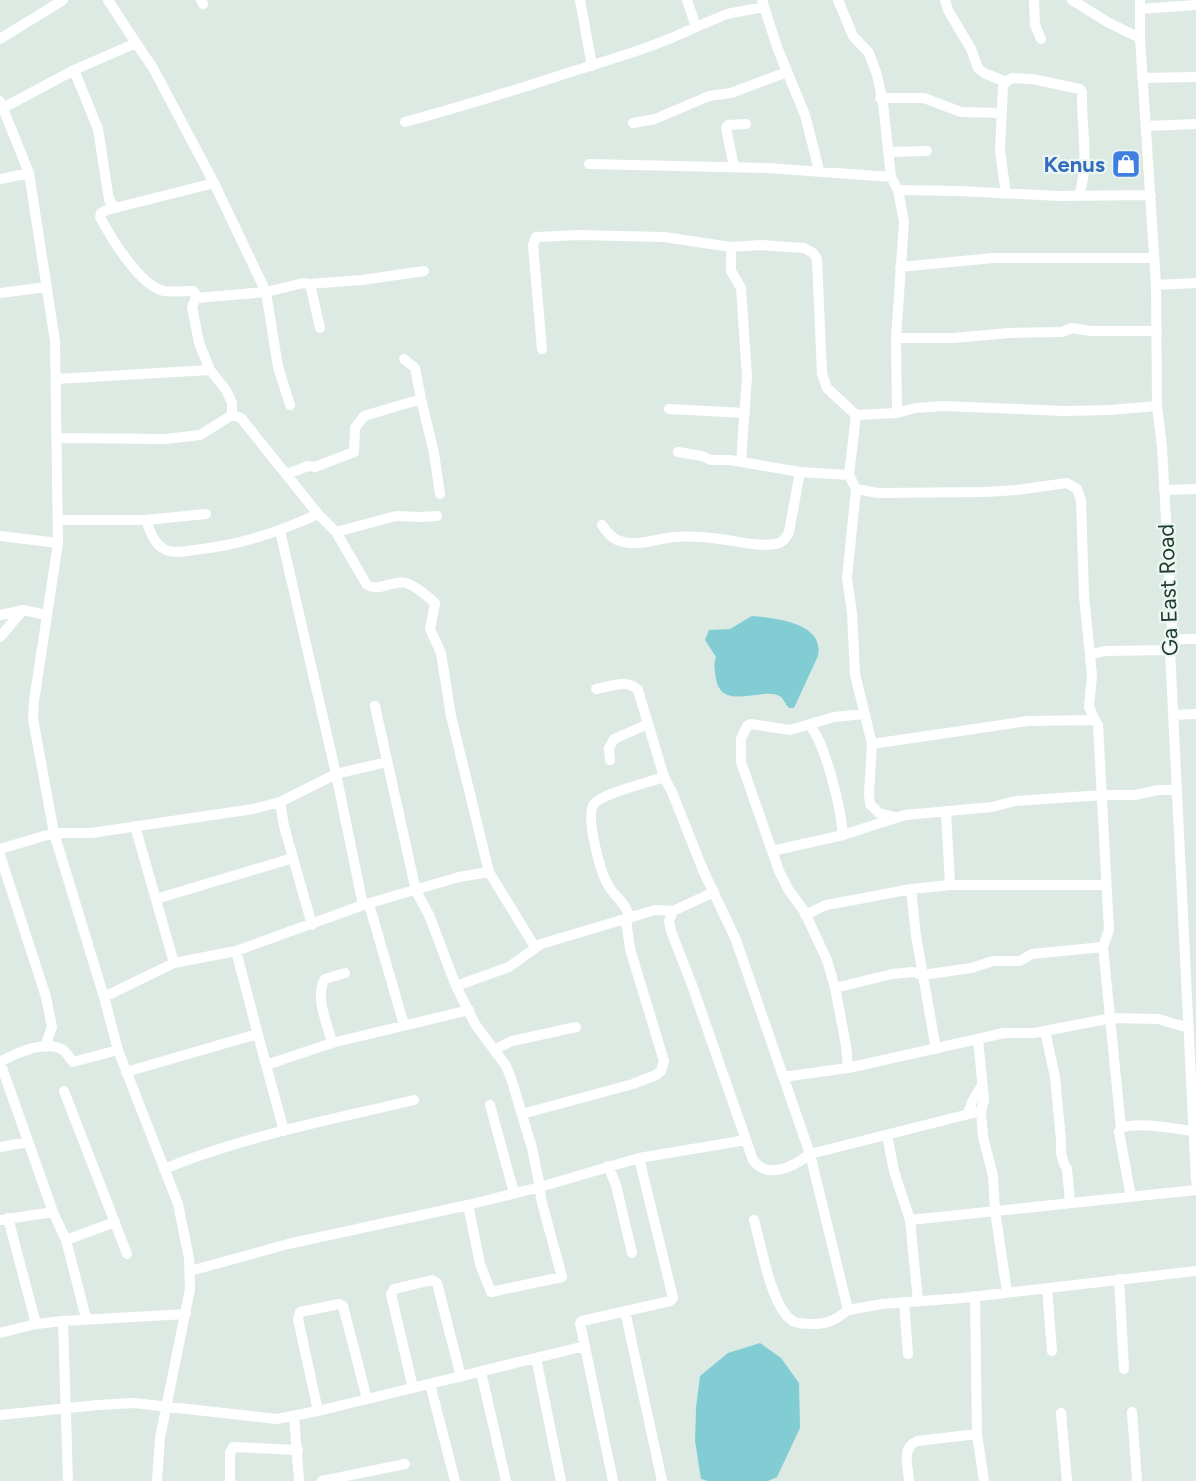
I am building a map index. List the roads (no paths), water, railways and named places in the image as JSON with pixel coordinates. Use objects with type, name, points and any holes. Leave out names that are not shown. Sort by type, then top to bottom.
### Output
[{"type":"street","points":[[0,39],[63,0]]},
{"type":"street","points":[[108,0],[153,68],[214,183],[266,292],[278,367],[290,405]]},
{"type":"street","points":[[580,0],[592,66]]},
{"type":"street","points":[[687,0],[696,27]]},
{"type":"street","points":[[838,0],[852,36],[869,53],[877,75],[880,98],[883,103],[891,177],[898,190],[904,222],[896,338],[897,412]]},
{"type":"street","points":[[945,0],[948,10],[971,49],[978,68],[1006,82]]},
{"type":"street","points":[[1034,0],[1035,25],[1041,39]]},
{"type":"street","points":[[1072,0],[1109,23],[1140,38]]},
{"type":"street","points":[[405,122],[490,99],[592,66],[678,36],[727,14],[763,4],[805,115],[819,170]]},
{"type":"street","points":[[1140,4],[1196,5]]},
{"type":"street","name":"Ga East Road","points":[[1140,4],[1142,78],[1156,285],[1157,406],[1164,490],[1176,790],[1191,959],[1189,1028],[1196,1181]]},
{"type":"street","points":[[136,43],[118,49],[2,104],[29,173],[56,341],[60,520],[33,719],[54,833],[118,1050],[178,1204],[190,1271],[186,1314],[160,1438],[157,1481]]},
{"type":"street","points":[[74,70],[98,129],[109,200],[116,208]]},
{"type":"street","points":[[633,123],[655,119],[709,96],[731,93],[788,72]]},
{"type":"street","points":[[1142,78],[1196,77]]},
{"type":"street","points":[[1006,194],[1000,151],[1003,86],[1012,78],[1032,79],[1080,89],[1082,92],[1085,161],[1084,181],[1079,195]]},
{"type":"street","points":[[880,98],[924,98],[961,112],[1002,113]]},
{"type":"street","points":[[734,167],[726,128],[728,125],[746,124]]},
{"type":"street","points":[[1147,126],[1196,124]]},
{"type":"street","points":[[888,152],[927,152]]},
{"type":"street","points":[[590,164],[819,170],[891,177]]},
{"type":"street","points":[[0,179],[29,173]]},
{"type":"street","points":[[214,183],[116,208],[101,213],[100,217],[117,248],[156,287],[163,291],[193,291],[196,298],[192,307],[199,343],[210,370],[226,390],[232,403],[232,415]]},
{"type":"street","points":[[898,190],[1006,194],[1151,195]]},
{"type":"street","points":[[542,349],[533,244],[536,237],[579,235],[664,237],[731,247],[760,245],[804,248],[813,253],[817,259],[822,374],[827,388],[856,415],[943,406],[1002,410],[1089,411],[1157,406]]},
{"type":"street","points":[[731,247],[731,271],[741,288],[747,377],[741,462]]},
{"type":"street","points":[[900,267],[993,258],[1154,258]]},
{"type":"street","points":[[196,298],[266,292],[303,283],[362,280],[424,271]]},
{"type":"street","points":[[1156,285],[1196,283]]},
{"type":"street","points":[[308,284],[311,288],[320,328]]},
{"type":"street","points":[[0,293],[47,287]]},
{"type":"street","points":[[896,338],[1062,332],[1072,328],[1091,331],[1157,332]]},
{"type":"street","points":[[404,359],[415,368],[434,453],[440,494]]},
{"type":"street","points":[[56,379],[210,370]]},
{"type":"street","points":[[287,474],[308,466],[315,467],[354,452],[356,428],[364,416],[421,399]]},
{"type":"street","points":[[669,409],[745,413]]},
{"type":"street","points":[[58,438],[165,439],[200,435],[232,415]]},
{"type":"street","points":[[232,415],[241,418],[318,514],[336,532],[370,587],[406,583],[435,603],[430,629],[441,653],[452,716],[489,872],[535,947]]},
{"type":"street","points":[[856,415],[849,476],[856,489],[847,578],[852,613],[855,674],[872,744],[870,804],[879,813],[894,817]]},
{"type":"street","points":[[678,452],[711,460],[721,459],[800,472],[849,476]]},
{"type":"street","points":[[602,525],[607,534],[625,543],[657,541],[671,537],[698,537],[749,544],[777,544],[785,540],[789,532],[800,472]]},
{"type":"street","points":[[856,489],[878,493],[985,492],[1067,483],[1077,489],[1081,500],[1084,596],[1092,676],[1089,707],[1098,725],[1103,795],[1108,930],[1103,947],[1112,1018],[1121,1128],[1120,1142],[1131,1197]]},
{"type":"street","points":[[1164,490],[1196,489]]},
{"type":"street","points":[[60,520],[146,520],[206,514]]},
{"type":"street","points":[[146,520],[150,534],[157,544],[165,550],[175,552],[241,543],[280,531],[318,514]]},
{"type":"street","points":[[336,532],[396,516],[438,516]]},
{"type":"street","points":[[280,531],[366,904],[404,1025]]},
{"type":"street","points":[[0,536],[58,543]]},
{"type":"street","points":[[0,615],[23,609],[47,615]]},
{"type":"street","points":[[0,637],[23,609]]},
{"type":"street","points":[[1090,655],[1104,651],[1171,645],[1196,639]]},
{"type":"street","points":[[596,689],[627,683],[638,690],[664,777],[740,951],[810,1154],[848,1310]]},
{"type":"street","points":[[375,706],[416,891],[429,915],[456,986],[475,1024],[506,1066],[532,1148],[541,1199],[563,1275],[561,1278],[491,1292],[480,1264],[468,1205]]},
{"type":"street","points":[[848,1068],[835,988],[827,960],[806,915],[788,889],[772,851],[741,762],[741,739],[750,724],[790,730],[834,717],[864,714]]},
{"type":"street","points":[[1173,715],[1196,714]]},
{"type":"street","points":[[872,744],[1028,721],[1095,720]]},
{"type":"street","points":[[610,760],[609,748],[614,739],[648,724]]},
{"type":"street","points":[[810,725],[820,740],[842,818],[843,835]]},
{"type":"street","points":[[0,849],[54,833],[91,833],[253,808],[280,801],[336,774],[387,762]]},
{"type":"street","points":[[522,1114],[633,1084],[656,1076],[661,1071],[664,1061],[630,949],[627,909],[608,885],[598,860],[594,845],[592,808],[597,801],[625,789],[664,777]]},
{"type":"street","points":[[772,851],[843,835],[894,817],[992,807],[1015,801],[1134,795],[1158,790],[1176,790]]},
{"type":"street","points":[[280,801],[292,858],[312,925]]},
{"type":"street","points":[[946,812],[950,885]]},
{"type":"street","points":[[842,818],[865,828]]},
{"type":"street","points":[[135,826],[174,963]]},
{"type":"street","points":[[0,855],[46,997],[52,1027],[45,1047]]},
{"type":"street","points":[[156,898],[292,858]]},
{"type":"street","points":[[104,997],[174,963],[236,951],[366,904],[489,872]]},
{"type":"street","points":[[806,915],[826,906],[911,889],[950,885],[1106,885]]},
{"type":"street","points":[[911,889],[936,1049]]},
{"type":"street","points":[[456,986],[510,967],[535,947],[655,910],[673,911],[714,892]]},
{"type":"street","points":[[673,911],[669,921],[671,931],[753,1160],[758,1167],[765,1171],[790,1166],[810,1154],[981,1111]]},
{"type":"street","points":[[835,988],[892,974],[913,972],[923,975],[971,968],[993,961],[1020,961],[1032,954],[1103,947]]},
{"type":"street","points":[[236,951],[284,1131]]},
{"type":"street","points":[[332,1043],[321,999],[322,984],[325,979],[345,973]]},
{"type":"street","points":[[266,1065],[332,1043],[469,1010]]},
{"type":"street","points":[[783,1077],[848,1068],[1004,1033],[1046,1031],[1112,1018],[1158,1019],[1189,1028]]},
{"type":"street","points":[[494,1050],[512,1041],[576,1027]]},
{"type":"street","points":[[1046,1031],[1055,1077],[1061,1153],[1067,1169],[1070,1203]]},
{"type":"street","points":[[126,1071],[257,1034]]},
{"type":"street","points":[[978,1039],[984,1100],[981,1111],[983,1137],[993,1176],[995,1211],[1007,1293]]},
{"type":"street","points":[[86,1318],[66,1240],[53,1212],[10,1095],[1,1061],[23,1050],[45,1047],[63,1050],[73,1062],[118,1050]]},
{"type":"street","points":[[969,1114],[972,1102],[981,1087]]},
{"type":"street","points":[[64,1092],[127,1254]]},
{"type":"street","points":[[164,1168],[201,1154],[284,1131],[414,1100]]},
{"type":"street","points":[[490,1105],[514,1193]]},
{"type":"street","points":[[1121,1128],[1147,1126],[1193,1131]]},
{"type":"street","points":[[887,1135],[894,1171],[910,1220],[918,1301]]},
{"type":"street","points":[[190,1271],[288,1244],[540,1187],[639,1158],[746,1140]]},
{"type":"street","points":[[0,1147],[28,1142]]},
{"type":"street","points":[[613,1481],[580,1326],[582,1321],[670,1301],[673,1298],[639,1158]]},
{"type":"street","points":[[608,1166],[616,1185],[632,1253]]},
{"type":"street","points":[[910,1220],[1196,1190]]},
{"type":"street","points":[[36,1324],[4,1219],[53,1212]]},
{"type":"street","points":[[754,1220],[776,1297],[785,1315],[796,1322],[820,1324],[836,1319],[848,1310],[904,1302],[1007,1293],[1196,1271]]},
{"type":"street","points":[[66,1240],[115,1222]]},
{"type":"street","points":[[1119,1279],[1124,1369]]},
{"type":"street","points":[[413,1388],[391,1294],[394,1289],[432,1280],[437,1283],[461,1377]]},
{"type":"street","points":[[1047,1288],[1052,1351]]},
{"type":"street","points":[[975,1296],[977,1434],[984,1481]]},
{"type":"street","points":[[904,1302],[908,1354]]},
{"type":"street","points":[[318,1411],[297,1319],[300,1312],[339,1304],[343,1306],[367,1399]]},
{"type":"street","points":[[625,1311],[662,1481]]},
{"type":"street","points":[[0,1333],[36,1324],[86,1318],[186,1314]]},
{"type":"street","points":[[63,1321],[68,1481]]},
{"type":"street","points":[[0,1415],[134,1403],[269,1418],[294,1416],[585,1346]]},
{"type":"street","points":[[536,1358],[561,1481]]},
{"type":"street","points":[[481,1372],[506,1481]]},
{"type":"street","points":[[430,1384],[455,1481]]},
{"type":"street","points":[[1132,1412],[1137,1481]]},
{"type":"street","points":[[1061,1413],[1067,1481]]},
{"type":"street","points":[[294,1416],[299,1481]]},
{"type":"street","points":[[909,1481],[906,1452],[911,1444],[977,1434]]},
{"type":"street","points":[[230,1481],[230,1453],[233,1447],[298,1450]]},
{"type":"street","points":[[322,1481],[405,1464]]},
{"type":"water","points":[[752,616],[797,624],[814,636],[818,645],[818,656],[794,708],[789,708],[781,697],[774,694],[735,696],[726,694],[720,689],[715,671],[716,657],[705,640],[709,630],[730,629]]},
{"type":"water","points":[[760,1343],[781,1358],[799,1383],[800,1428],[777,1477],[768,1481],[701,1479],[695,1441],[700,1376],[728,1353]]},
{"type":"place","name":"Kenus","points":[[1126,164]]}]
